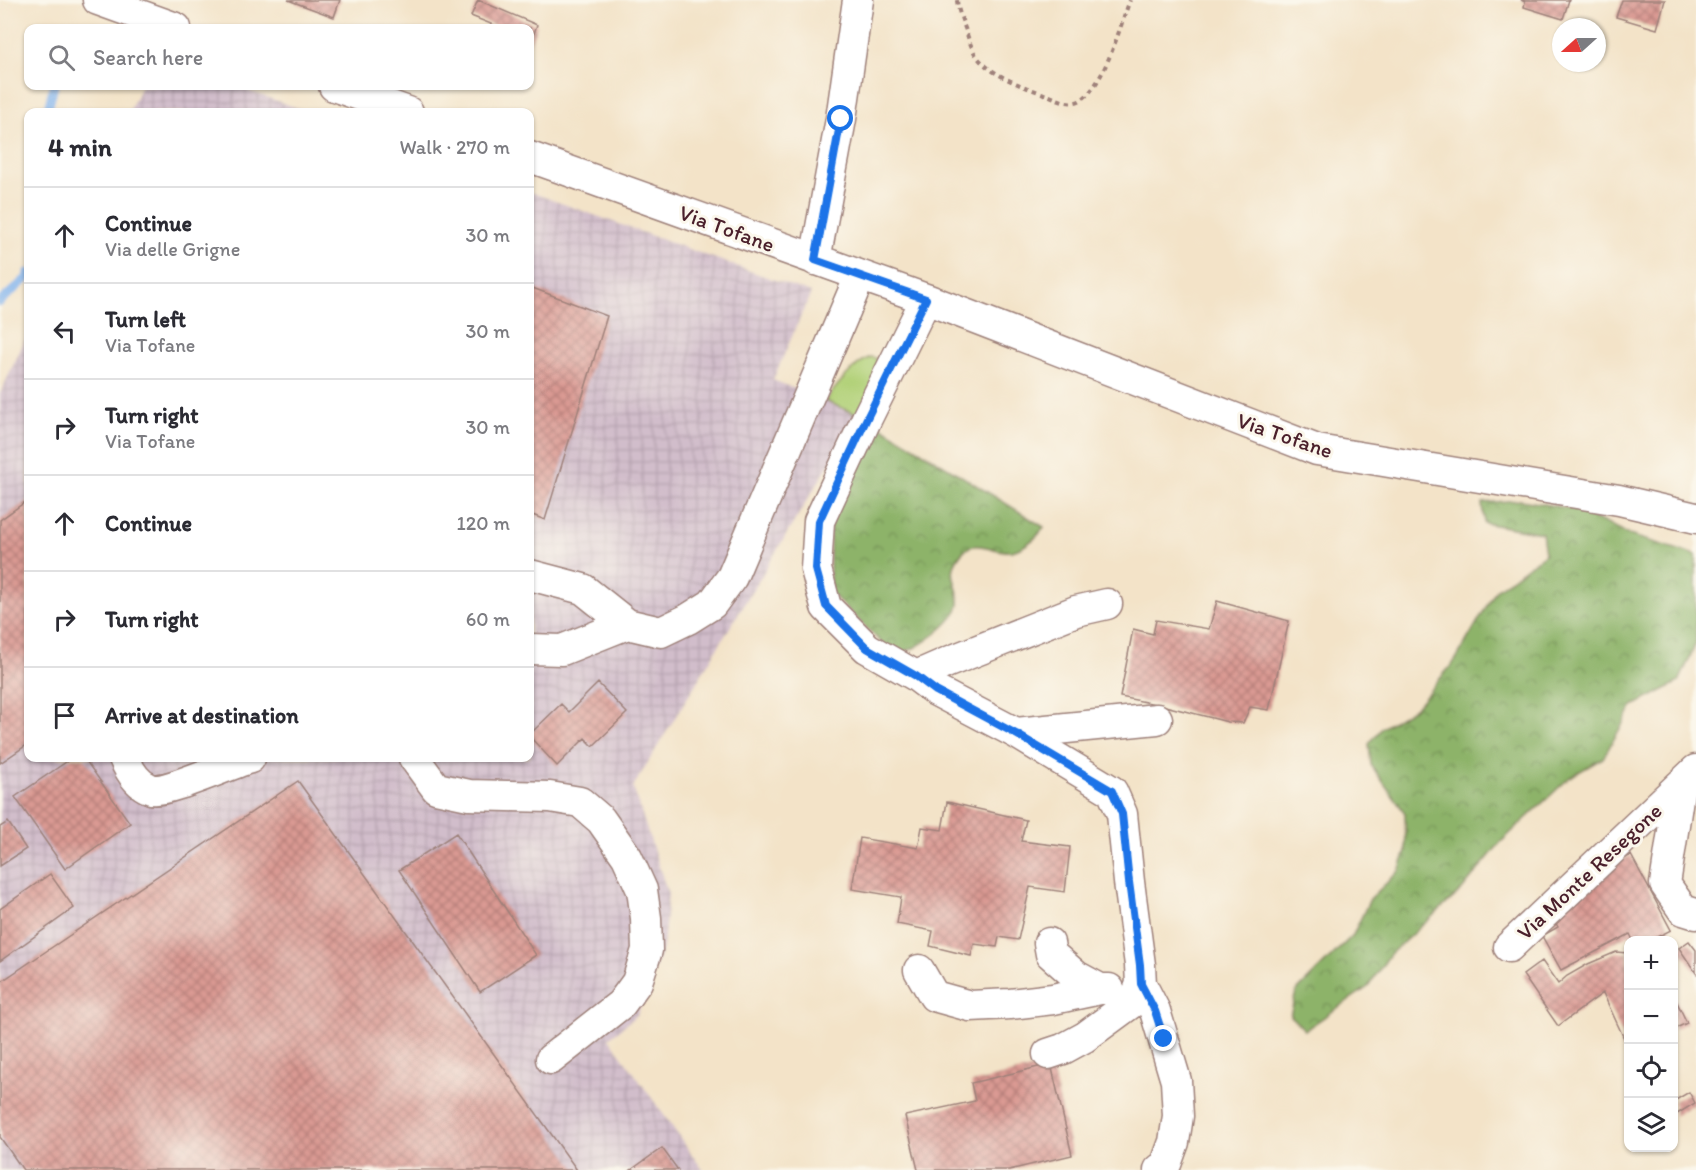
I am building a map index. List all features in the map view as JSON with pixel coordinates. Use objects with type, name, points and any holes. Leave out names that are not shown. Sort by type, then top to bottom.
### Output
[{"type":"street","points":[[98,0],[165,24]]},
{"type":"street","points":[[815,260],[841,119],[858,0]]},
{"type":"street","points":[[345,90],[397,108]]},
{"type":"street","name":"Via Tofane","points":[[534,157],[926,299],[1317,450],[1619,500],[1696,519]]},
{"type":"street","points":[[534,576],[583,589],[627,624],[661,632],[712,604],[732,578],[860,276]]},
{"type":"street","points":[[926,299],[819,521],[816,569],[826,606],[867,648],[916,676],[936,691],[1016,734],[1112,791],[1122,814],[1141,984],[1155,1011],[1176,1081],[1178,1116],[1174,1142],[1166,1164],[1160,1170]]},
{"type":"street","points":[[916,676],[1076,611],[1107,604]]},
{"type":"street","points":[[534,648],[562,650],[627,624]]},
{"type":"street","points":[[1016,734],[1157,719]]},
{"type":"street","points":[[126,762],[134,776],[145,786],[154,790],[169,788],[239,762]]},
{"type":"street","points":[[417,762],[435,788],[469,795],[550,797],[580,802],[601,820],[631,865],[642,890],[648,950],[637,982],[621,1004],[551,1059]]},
{"type":"street","points":[[1688,778],[1665,884],[1683,910],[1696,914]]},
{"type":"street","name":"Via Monte Resegone","points":[[1509,946],[1688,778]]},
{"type":"street","points":[[1049,943],[1051,954],[1076,976],[1100,988]]},
{"type":"street","points":[[919,970],[934,996],[970,1006],[1053,999],[1100,988],[1118,989],[1141,984]]},
{"type":"street","points":[[1048,1054],[1086,1037],[1134,1001],[1141,984]]},
{"type":"path","points":[[957,0],[959,13],[970,43],[981,61],[1006,78],[1033,91],[1071,103],[1080,100],[1100,80],[1130,0]]},
{"type":"shaded area","points":[[139,90],[246,90],[297,108],[131,108]]},
{"type":"shaded area","points":[[534,193],[811,293],[773,380],[859,415],[633,787],[668,894],[663,948],[637,1015],[609,1038],[703,1170],[0,1170],[0,394],[24,342],[24,762],[534,762]]},
{"type":"green space","points":[[871,357],[878,359],[881,364],[859,415],[825,401],[852,370]]},
{"type":"green space","points":[[877,424],[1044,527],[1030,542],[1012,551],[978,546],[966,549],[956,562],[953,574],[959,597],[957,611],[926,641],[899,652],[891,652],[830,592],[830,524]]},
{"type":"green space","points":[[1521,500],[1578,510],[1629,535],[1696,555],[1696,643],[1679,682],[1633,706],[1603,758],[1570,777],[1500,843],[1462,890],[1390,954],[1368,987],[1305,1030],[1290,1016],[1296,992],[1353,935],[1370,899],[1399,871],[1406,852],[1405,813],[1371,765],[1369,744],[1382,728],[1416,707],[1455,661],[1496,590],[1545,554],[1542,533],[1484,523],[1482,503]]},
{"type":"building","points":[[288,0],[340,0],[334,17]]},
{"type":"building","points":[[478,0],[537,25],[534,33],[534,24],[491,24],[471,16]]},
{"type":"building","points":[[1521,0],[1569,0],[1563,18],[1524,7],[1525,2]]},
{"type":"building","points":[[1622,0],[1665,0],[1657,29],[1616,17]]},
{"type":"building","points":[[534,289],[607,316],[545,520],[534,516]]},
{"type":"building","points":[[24,503],[24,747],[0,763],[0,520]]},
{"type":"building","points":[[1217,601],[1289,621],[1269,710],[1250,707],[1243,723],[1228,722],[1120,697],[1133,629],[1153,634],[1156,620],[1209,629]]},
{"type":"building","points":[[598,683],[627,713],[593,746],[585,738],[557,766],[534,741],[534,730],[561,704],[569,712]]},
{"type":"building","points":[[66,762],[87,762],[130,823],[65,869],[15,797]]},
{"type":"building","points":[[298,781],[577,1170],[23,1170],[0,1137],[0,978],[2,981]]},
{"type":"building","points":[[947,802],[1026,820],[1021,841],[1070,847],[1065,892],[1030,887],[1018,940],[999,937],[997,947],[974,944],[971,956],[930,946],[933,931],[897,924],[901,897],[852,889],[860,838],[918,848],[922,827],[942,830]]},
{"type":"building","points":[[8,822],[26,849],[0,866],[0,827]]},
{"type":"building","points":[[456,833],[536,955],[480,992],[399,870]]},
{"type":"building","points":[[1631,855],[1671,930],[1659,936],[1631,936],[1630,934],[1624,936],[1561,970],[1542,936],[1558,927],[1549,911],[1577,885]]},
{"type":"building","points":[[50,874],[74,908],[0,961],[0,909]]},
{"type":"building","points":[[1689,941],[1696,950],[1696,973],[1679,948]]},
{"type":"building","points":[[1616,952],[1624,953],[1624,1038],[1603,993],[1558,1026],[1523,975],[1542,961],[1558,984],[1588,964]]},
{"type":"building","points":[[1678,1004],[1687,1023],[1678,1027]]},
{"type":"building","points":[[1051,1064],[1072,1155],[1009,1170],[918,1170],[905,1116],[975,1101],[971,1083]]},
{"type":"building","points":[[1689,1092],[1695,1103],[1678,1114],[1678,1099]]},
{"type":"building","points":[[662,1148],[678,1170],[631,1170]]},
{"type":"waterway","points":[[48,108],[53,90]]},
{"type":"waterway","points":[[0,302],[24,281]]},
{"type":"route","points":[[841,119],[815,260],[926,299],[819,521],[816,569],[826,606],[867,648],[916,676],[936,691],[1016,734],[1112,791],[1122,814],[1141,984],[1155,1011],[1164,1039]]}]
